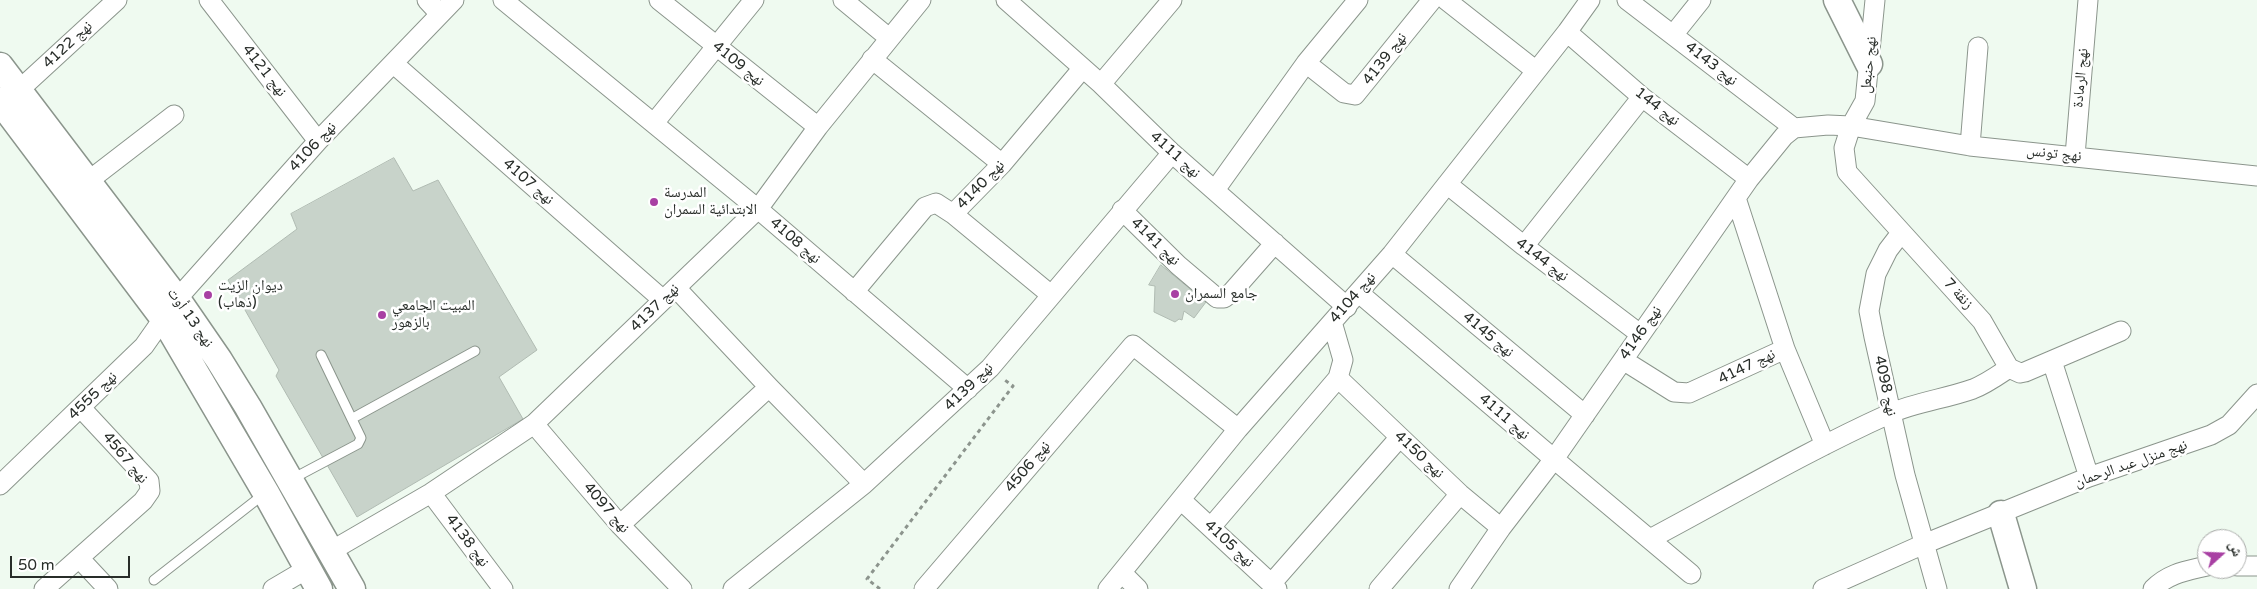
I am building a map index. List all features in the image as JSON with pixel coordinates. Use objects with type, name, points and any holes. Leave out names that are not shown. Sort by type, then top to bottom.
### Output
[{"type":"main road","points":[[1837,0],[1869,64]]},
{"type":"main road","name":"نهج 13 أوت","points":[[0,66],[9,96],[170,309],[224,368],[352,589]]},
{"type":"main road","name":"نهج 13 أوت","points":[[9,96],[87,182],[170,309],[313,579]]},
{"type":"main road","points":[[1997,515],[2023,589]]},
{"type":"street","name":"نهج 4122","points":[[9,96],[117,0]]},
{"type":"street","name":"نهج 4121","points":[[209,0],[318,141]]},
{"type":"street","points":[[427,0],[440,14]]},
{"type":"street","name":"نهج 4106","points":[[170,309],[318,141],[454,0]]},
{"type":"street","name":"نهج 4108","points":[[503,0],[758,209],[968,389]]},
{"type":"street","name":"نهج 4109","points":[[659,0],[818,128]]},
{"type":"street","points":[[654,123],[754,0]]},
{"type":"street","points":[[843,0],[889,38]]},
{"type":"street","name":"نهج 4137","points":[[331,551],[431,493],[534,424],[758,209],[818,128],[921,0]]},
{"type":"street","name":"نهج 4111","points":[[1006,0],[1101,84],[1172,153],[1346,306]]},
{"type":"street","points":[[1101,84],[1172,0]]},
{"type":"street","points":[[1215,190],[1306,63],[1358,0]]},
{"type":"street","name":"نهج 4139","points":[[1306,63],[1344,93],[1355,95],[1432,0]]},
{"type":"street","points":[[1446,0],[1536,70]]},
{"type":"street","name":"نهج 4104","points":[[1108,589],[1238,429],[1392,254],[1567,32],[1590,0]]},
{"type":"street","name":"نهج 4143","points":[[1627,0],[1794,128]]},
{"type":"street","points":[[1673,35],[1702,0]]},
{"type":"street","name":"نهج حنبعل","points":[[1852,126],[1865,101],[1874,0]]},
{"type":"street","name":"نهج الرمادة","points":[[2075,156],[2088,0]]},
{"type":"street","name":"نهج 144","points":[[1567,32],[1642,97],[1749,179]]},
{"type":"street","points":[[1970,146],[1978,47]]},
{"type":"street","points":[[872,59],[1002,164]]},
{"type":"street","name":"نهج 4107","points":[[394,64],[669,294],[769,387],[864,484]]},
{"type":"street","name":"نهج 4140","points":[[854,292],[925,207],[936,203],[953,214],[1002,164],[1082,69]]},
{"type":"street","points":[[1524,246],[1642,97]]},
{"type":"street","points":[[87,182],[174,115]]},
{"type":"street","points":[[1794,128],[1828,124],[1852,126]]},
{"type":"street","name":"نهج تونس","points":[[1852,126],[1970,146],[2257,176]]},
{"type":"street","name":"زنقة 7","points":[[1852,126],[1844,148],[1847,172],[1982,321],[2009,368]]},
{"type":"street","name":"نهج 4146","points":[[1459,589],[1501,528],[1554,460],[1749,179],[1784,136],[1794,128]]},
{"type":"street","name":"نهج 4139","points":[[733,589],[864,484],[990,368],[1172,153]]},
{"type":"street","name":"نهج 4144","points":[[1447,184],[1524,246],[1640,334]]},
{"type":"street","name":"نهج 4147","points":[[1623,360],[1674,392],[1683,394],[1704,388],[1785,348],[1736,198]]},
{"type":"street","name":"نهج 4141","points":[[1122,210],[1185,271],[1217,298],[1224,298],[1230,294],[1275,243]]},
{"type":"street","points":[[953,214],[1051,295]]},
{"type":"street","name":"نهج 4098","points":[[1901,233],[1888,250],[1876,274],[1870,311],[1890,413],[1937,589]]},
{"type":"street","name":"نهج 4145","points":[[1392,254],[1585,415]]},
{"type":"street","name":"نهج 4111","points":[[1359,292],[1554,460],[1691,574]]},
{"type":"street","name":"نهج 4555","points":[[0,485],[144,346],[170,309]]},
{"type":"street","points":[[1211,527],[1338,378],[1343,360],[1332,322]]},
{"type":"street","points":[[1650,539],[1825,445],[1890,413],[1972,389],[1988,382],[2009,368],[2020,373],[2121,332]]},
{"type":"street","name":"نهج 4506","points":[[924,589],[1133,345],[1238,429]]},
{"type":"street","points":[[1785,348],[1825,445]]},
{"type":"street","points":[[2052,361],[2089,477]]},
{"type":"street","name":"نهج 4150","points":[[1338,378],[1460,494],[1501,528]]},
{"type":"street","points":[[620,525],[769,387]]},
{"type":"street","name":"نهج منزل عبد الرحمان","points":[[1997,515],[2089,477],[2211,435],[2229,425],[2257,394]]},
{"type":"street","name":"نهج 4567","points":[[44,589],[143,501],[150,491],[149,482],[81,408]]},
{"type":"street","name":"نهج 4097","points":[[534,424],[620,525],[682,589]]},
{"type":"street","points":[[1274,586],[1400,438]]},
{"type":"street","name":"نهج 4138","points":[[431,493],[504,589]]},
{"type":"street","points":[[1379,589],[1460,494]]},
{"type":"street","name":"نهج 4105","points":[[1181,500],[1274,586]]},
{"type":"street","points":[[1823,589],[1924,544],[1997,515]]},
{"type":"street","points":[[79,558],[108,589]]},
{"type":"street","points":[[2154,589],[2164,578],[2175,573],[2197,568]]},
{"type":"street","points":[[1122,573],[1138,589]]},
{"type":"street","points":[[274,589],[313,579]]},
{"type":"lane","points":[[352,418],[475,351]]},
{"type":"lane","points":[[290,480],[358,444],[361,438],[321,355]]},
{"type":"lane","points":[[154,580],[266,492]]},
{"type":"path","points":[[880,589],[866,579],[1013,386],[990,368]]},
{"type":"building","name":"المبيت الجامعي بالزهور","points":[[394,158],[413,191],[438,180],[537,350],[499,377],[523,419],[357,517],[276,376],[279,370],[228,280],[297,229],[291,214]]},
{"type":"building","name":"جامع السمران","points":[[1161,265],[1206,302],[1194,318],[1184,311],[1182,320],[1179,319],[1175,322],[1154,312],[1155,286],[1149,285]]},
{"type":"place","name":"المدرسة الابتدائية السمران","points":[[654,202]]},
{"type":"place","name":"جامع السمران","points":[[1175,294]]},
{"type":"place","name":"ديوان الزيت (ذهاب)","points":[[208,295]]},
{"type":"place","name":"المبيت الجامعي بالزهور","points":[[382,315]]}]
